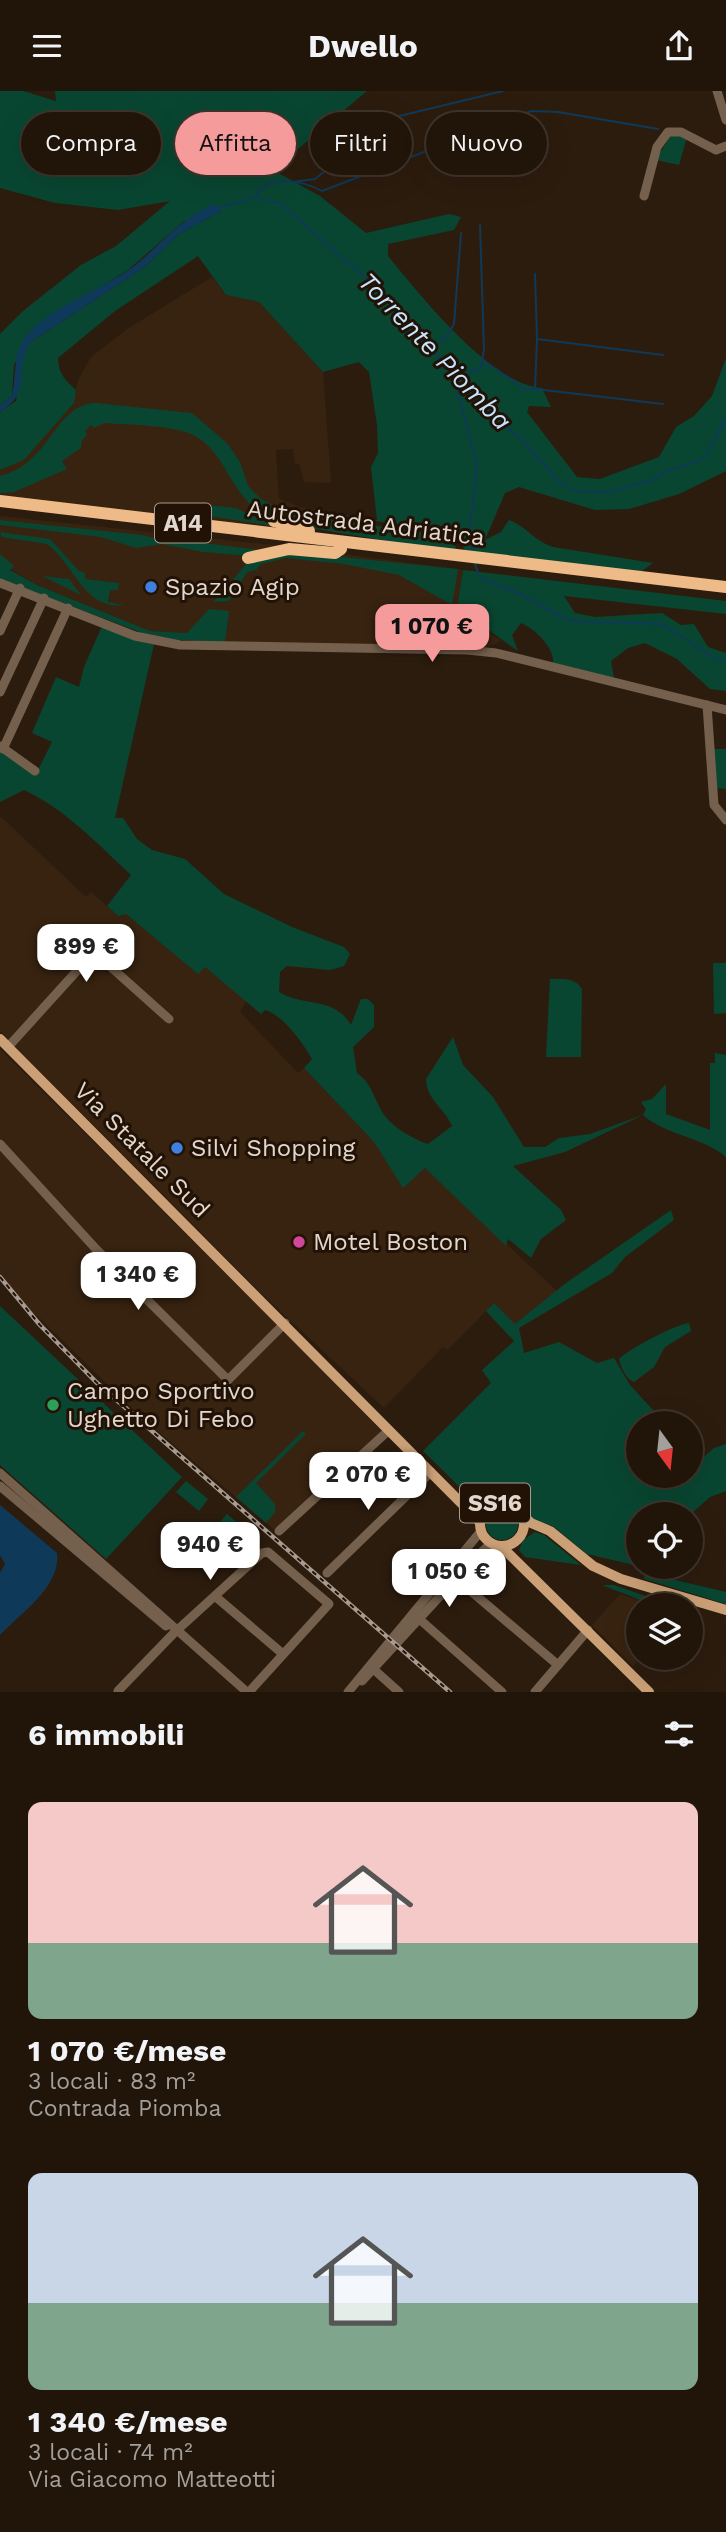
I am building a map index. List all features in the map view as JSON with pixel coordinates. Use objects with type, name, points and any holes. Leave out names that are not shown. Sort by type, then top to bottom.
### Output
[{"type":"highway","name":"Autostrada Adriatica","points":[[1,496],[726,595]]},
{"type":"highway","name":"Autostrada Adriatica","points":[[0,509],[440,561],[726,587]]},
{"type":"highway","points":[[274,521],[356,538],[366,545]]},
{"type":"highway","points":[[248,558],[283,549],[335,553],[341,549]]},
{"type":"main road","name":"Via Statale Sud","points":[[2,1042],[285,1323],[460,1501],[481,1527]]},
{"type":"main road","name":"SS16","points":[[460,1501],[473,1508],[507,1503],[522,1515],[518,1555],[528,1570]]},
{"type":"main road","name":"SS16","points":[[488,1507],[481,1527],[487,1540],[499,1546],[528,1570],[649,1692]]},
{"type":"main road","points":[[522,1515],[531,1523],[546,1528],[593,1566],[621,1579],[726,1610]]},
{"type":"main road","points":[[519,1538],[546,1528]]},
{"type":"main road","name":"SS16","points":[[499,1546],[519,1538]]},
{"type":"street","points":[[717,91],[726,120]]},
{"type":"street","points":[[644,196],[657,147],[668,132],[681,132],[716,149],[726,146]]},
{"type":"street","points":[[0,583],[20,588],[135,636],[180,645],[467,650],[496,653],[726,710]]},
{"type":"street","points":[[0,631],[20,588]]},
{"type":"street","points":[[0,692],[44,598]]},
{"type":"street","points":[[34,771],[1,748],[68,608]]},
{"type":"street","points":[[707,705],[714,805],[726,820]]},
{"type":"street","points":[[2,1042],[94,953],[169,1019]]},
{"type":"street","points":[[0,1144],[96,1249],[228,1380],[285,1323]]},
{"type":"street","points":[[279,1531],[389,1430]]},
{"type":"street","points":[[327,1573],[430,1472]]},
{"type":"street","points":[[0,1473],[47,1520],[177,1631],[248,1692],[329,1604],[268,1552],[262,1553],[177,1631],[118,1691]]},
{"type":"street","points":[[0,1486],[47,1520]]},
{"type":"street","points":[[349,1692],[452,1575],[481,1527]]},
{"type":"street","points":[[452,1575],[483,1550],[499,1546]]},
{"type":"street","points":[[452,1575],[558,1665]]},
{"type":"street","points":[[216,1597],[283,1654]]},
{"type":"street","points":[[417,1617],[502,1692]]},
{"type":"street","points":[[535,1692],[588,1630]]},
{"type":"street","points":[[371,1668],[398,1692]]},
{"type":"shaded area","points":[[212,277],[226,295],[259,302],[323,372],[331,483],[304,482],[299,464],[295,464],[293,449],[276,450],[279,499],[300,507],[333,512],[304,532],[0,496],[0,470],[24,459],[73,404],[78,380],[91,357],[127,329]]},
{"type":"shaded area","points":[[0,516],[282,546],[463,570],[457,608],[501,641],[486,648],[200,642],[187,633],[150,631],[37,585],[0,563]]},
{"type":"shaded area","points":[[0,816],[86,897],[91,892],[118,916],[126,914],[198,973],[205,967],[247,999],[240,1012],[298,1073],[304,1068],[374,1142],[403,1187],[425,1168],[558,1292],[515,1325],[494,1303],[447,1350],[443,1347],[384,1408],[262,1294],[0,1031]]},
{"type":"shaded area","points":[[0,1049],[383,1430],[277,1532],[140,1416],[27,1306],[0,1273]]},
{"type":"shaded area","points":[[620,1594],[626,1596],[626,1659],[592,1625]]},
{"type":"green space","points":[[0,91],[23,91],[56,101],[55,91],[367,91],[342,112],[310,112],[310,139],[296,151],[296,112],[175,112],[175,175],[282,175],[320,196],[366,233],[449,214],[461,217],[454,230],[388,244],[388,256],[437,314],[479,355],[501,372],[522,383],[542,388],[551,407],[529,406],[527,412],[577,477],[600,479],[659,457],[676,427],[694,416],[712,396],[726,358],[726,471],[679,494],[629,509],[595,510],[519,487],[505,493],[485,540],[501,532],[509,520],[553,547],[653,563],[639,573],[466,553],[458,535],[441,530],[347,517],[340,514],[377,520],[371,467],[378,453],[377,425],[369,372],[359,362],[323,372],[259,302],[226,295],[198,256],[115,311],[58,358],[63,376],[76,390],[74,403],[24,460],[0,470],[0,412],[16,401],[23,354],[31,342],[145,267],[179,234],[222,211],[184,221],[128,270],[37,326],[14,365],[12,396],[0,405],[0,334],[23,311],[81,265],[116,246],[170,201],[118,210],[55,203],[0,188]]},
{"type":"green space","points":[[671,135],[687,137],[679,165],[656,160]]},
{"type":"green space","points":[[96,403],[192,413],[227,443],[240,462],[248,486],[261,499],[285,512],[320,521],[333,512],[342,521],[440,535],[451,539],[459,553],[298,526],[272,517],[249,503],[204,442],[187,432],[164,428],[104,423],[94,428],[91,425],[85,431],[87,435],[82,440],[81,448],[62,461],[67,469],[14,492],[0,493],[0,476],[31,460],[70,413],[82,406]]},
{"type":"green space","points":[[207,505],[236,508],[273,526],[202,515]]},
{"type":"green space","points":[[0,520],[269,551],[250,556],[203,552],[162,544],[136,548],[101,537],[0,525]]},
{"type":"green space","points":[[0,532],[50,539],[79,571],[85,573],[85,579],[119,583],[118,590],[110,590],[108,602],[124,605],[110,605],[99,601],[47,544],[2,537]]},
{"type":"green space","points":[[274,553],[313,554],[458,569],[452,605],[399,575],[344,564],[286,558],[261,564],[256,570],[247,572],[229,601],[213,602],[226,590],[231,592],[235,585],[231,582],[246,564]]},
{"type":"green space","points":[[0,554],[14,566],[10,570],[37,585],[150,631],[187,633],[209,609],[229,611],[225,642],[158,639],[0,579]]},
{"type":"green space","points":[[463,570],[726,601],[726,614],[564,596],[575,613],[595,617],[662,613],[681,625],[694,624],[708,647],[726,653],[726,691],[710,689],[677,659],[645,643],[628,648],[611,661],[614,678],[553,663],[551,651],[543,640],[521,623],[512,635],[518,651],[457,608]]},
{"type":"green space","points":[[42,576],[69,579],[81,595]]},
{"type":"green space","points":[[102,626],[154,644],[115,818],[123,818],[137,839],[152,850],[185,859],[224,894],[292,927],[344,947],[350,954],[344,966],[330,970],[287,966],[280,972],[279,992],[336,1010],[351,1025],[361,999],[368,999],[374,1005],[374,1027],[353,1047],[357,1073],[367,1082],[381,1110],[394,1125],[428,1144],[452,1126],[429,1093],[426,1079],[453,1037],[463,1065],[493,1097],[524,1147],[545,1147],[559,1138],[590,1134],[643,1115],[565,1152],[513,1166],[561,1210],[566,1220],[541,1239],[531,1258],[508,1239],[506,1246],[425,1168],[403,1188],[374,1142],[304,1068],[312,1059],[285,1023],[265,1010],[261,1014],[205,967],[198,974],[126,914],[118,916],[107,906],[131,875],[81,828],[54,807],[24,790],[0,802],[0,749],[36,774],[52,742],[32,733],[56,677],[79,687],[84,667]]},
{"type":"green space","points":[[713,749],[726,749],[726,789],[715,788]]},
{"type":"green space","points":[[713,963],[726,963],[726,1013],[714,1014]]},
{"type":"green space","points":[[550,979],[572,981],[582,989],[581,1057],[546,1057]]},
{"type":"green space","points":[[715,1053],[726,1055],[726,1157],[706,1145],[652,1122],[643,1115],[646,1109],[641,1102],[652,1099],[666,1084],[666,1114],[710,1130],[710,1063],[715,1063]]},
{"type":"green space","points":[[671,1210],[674,1220],[625,1257],[612,1273],[519,1328],[524,1353],[559,1342],[597,1363],[614,1358],[630,1385],[654,1411],[626,1411],[626,1488],[703,1488],[704,1456],[714,1448],[726,1444],[726,1491],[710,1497],[703,1503],[626,1502],[626,1563],[587,1554],[553,1526],[529,1519],[512,1502],[497,1500],[479,1506],[423,1451],[491,1383],[482,1370],[514,1341],[486,1311],[494,1303],[515,1324],[566,1283]]},
{"type":"green space","name":"Campo Sportivo Ughetto Di Febo","points":[[0,1306],[182,1477],[106,1559],[0,1465]]},
{"type":"green space","points":[[689,1323],[691,1331],[665,1347],[654,1367],[634,1382],[629,1378],[619,1359],[652,1338]]},
{"type":"green space","points":[[303,1431],[306,1434],[256,1483],[275,1504],[275,1512],[266,1523],[236,1497]]},
{"type":"green space","points":[[186,1481],[208,1499],[199,1511],[176,1492]]},
{"type":"green space","points":[[502,1508],[513,1513],[518,1524],[513,1535],[502,1540],[491,1535],[486,1524],[491,1513]]},
{"type":"green space","points":[[227,1514],[252,1535],[240,1549],[215,1528]]},
{"type":"green space","points":[[535,1532],[544,1535],[581,1565],[525,1557],[519,1550],[523,1540]]},
{"type":"green space","points":[[644,1579],[671,1579],[726,1592],[726,1604],[703,1597],[703,1593],[690,1593]]},
{"type":"green space","points":[[602,1585],[614,1585],[637,1593],[626,1594]]},
{"type":"water","points":[[214,204],[222,211],[179,234],[145,267],[31,342],[25,353],[17,396],[0,412],[0,405],[12,396],[22,342],[36,326],[61,308],[130,269],[190,217]]},
{"type":"water","points":[[0,1505],[57,1553],[57,1565],[47,1587],[0,1635],[0,1573],[5,1564],[0,1555]]},
{"type":"waterway","points":[[292,182],[315,179],[391,118],[503,91]]},
{"type":"waterway","points":[[256,195],[269,184],[287,181],[306,184],[322,191],[531,111],[558,112],[658,129]]},
{"type":"waterway","name":"Torrente Piomba","points":[[219,208],[255,197],[281,204],[393,302],[466,389],[524,442],[557,480],[575,491],[609,492],[653,480],[667,471],[696,462],[706,456],[726,418]]},
{"type":"waterway","points":[[457,379],[481,367],[484,349],[480,225]]},
{"type":"waterway","points":[[432,348],[446,337],[454,324],[461,233]]},
{"type":"waterway","points":[[535,274],[537,339]]},
{"type":"waterway","points":[[483,360],[524,389],[535,389],[537,339],[663,355]]},
{"type":"waterway","points":[[454,376],[477,466],[470,528],[471,551]]},
{"type":"waterway","points":[[535,389],[663,404]]},
{"type":"waterway","points":[[475,564],[479,576],[485,580],[518,593],[566,619],[581,622],[662,624],[719,661],[726,661]]},
{"type":"railway","points":[[0,1277],[40,1325],[96,1382],[450,1692]]},
{"type":"place","name":"Spazio Agip","points":[[151,587]]},
{"type":"place","name":"Silvi Shopping","points":[[177,1148]]},
{"type":"place","name":"Motel Boston","points":[[299,1242]]},
{"type":"place","name":"Campo Sportivo Ughetto Di Febo","points":[[53,1405]]}]
